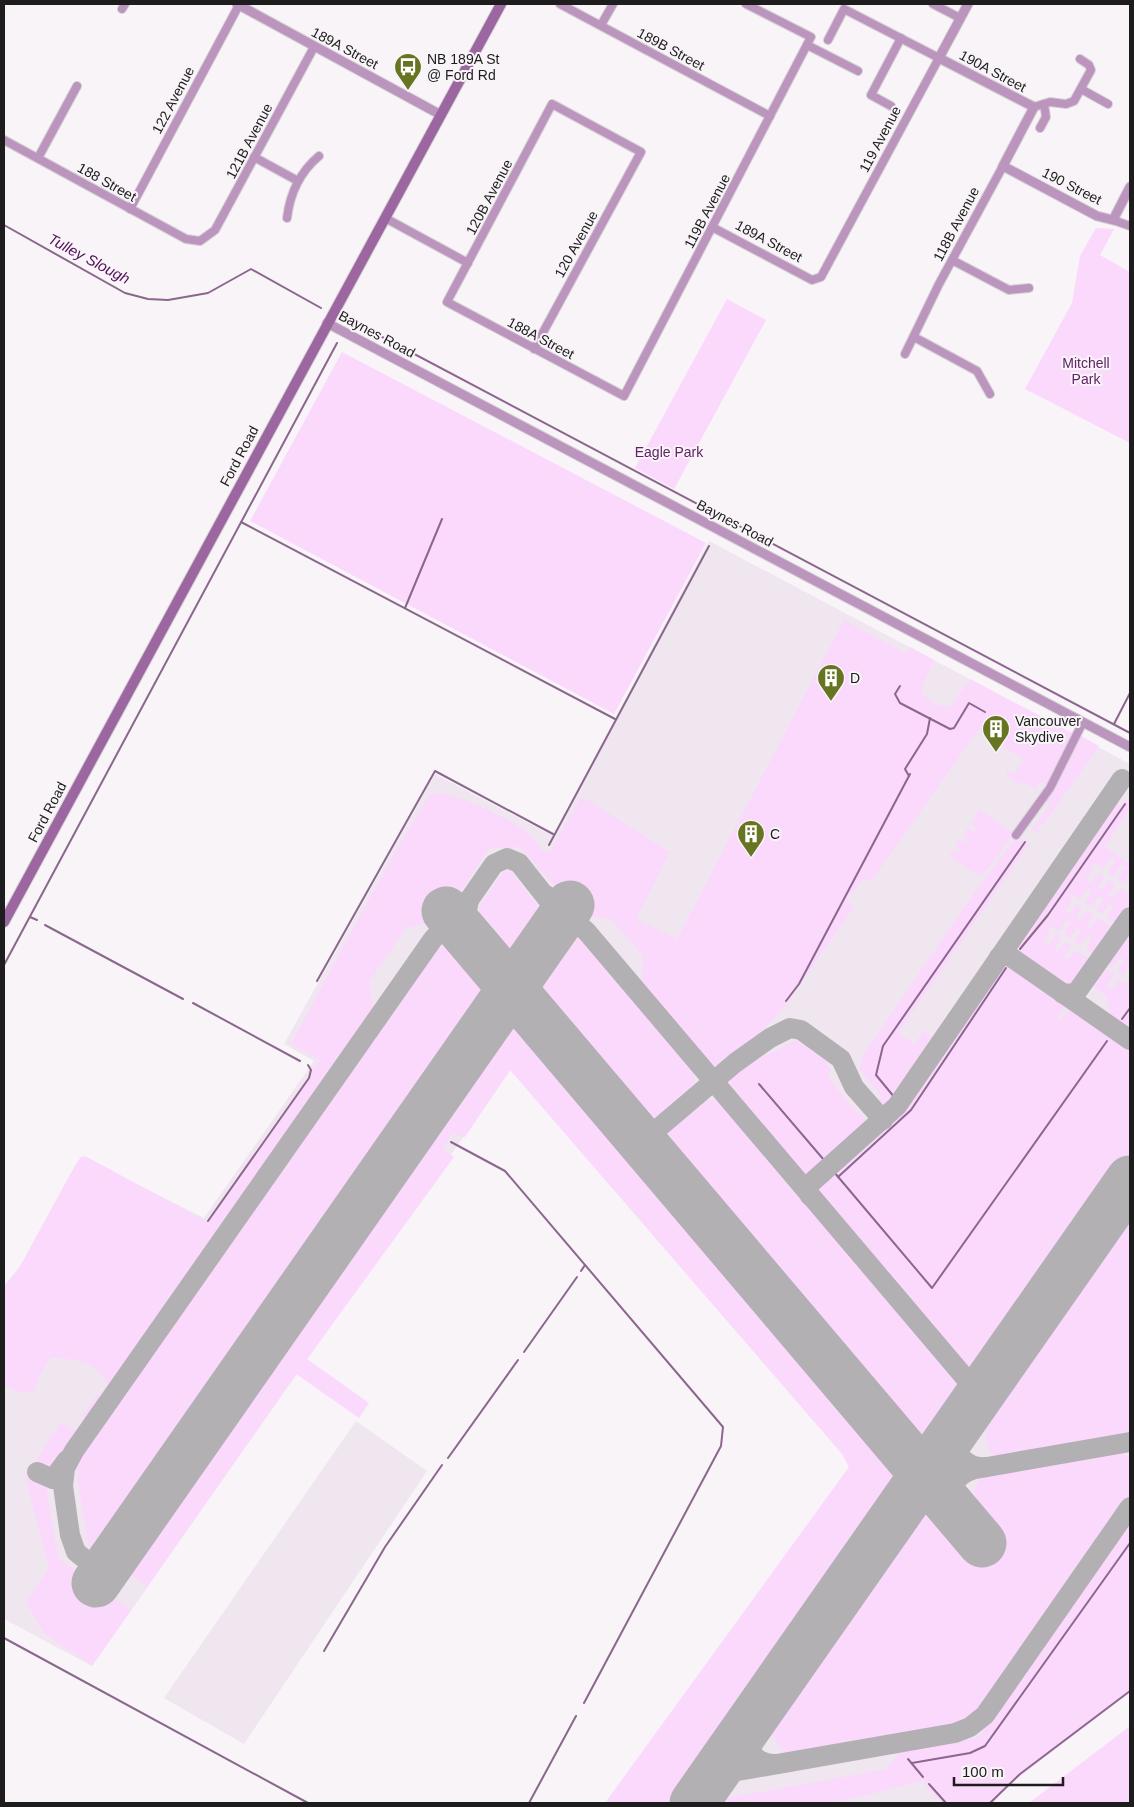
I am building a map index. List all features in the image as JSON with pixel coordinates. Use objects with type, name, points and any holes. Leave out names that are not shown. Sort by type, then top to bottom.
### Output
[{"type":"main road","name":"Ford Road","points":[[4,922],[501,4]]},
{"type":"street","name":"189A Street","points":[[239,4],[441,116]]},
{"type":"street","name":"122 Avenue","points":[[130,209],[239,4]]},
{"type":"street","name":"189B Street","points":[[560,4],[770,116]]},
{"type":"street","points":[[601,25],[613,4]]},
{"type":"street","name":"119B Avenue","points":[[624,396],[811,37],[746,4]]},
{"type":"street","points":[[933,4],[960,18]]},
{"type":"street","name":"119 Avenue","points":[[812,280],[822,278],[968,4]]},
{"type":"street","points":[[828,40],[844,9],[939,58]]},
{"type":"street","points":[[891,106],[871,94],[901,38]]},
{"type":"street","points":[[807,45],[858,71]]},
{"type":"street","name":"121B Avenue","points":[[200,241],[216,230],[314,46]]},
{"type":"street","name":"190A Street","points":[[939,58],[1034,107]]},
{"type":"street","points":[[1034,107],[1050,102],[1066,104],[1074,101],[1091,70],[1089,65],[1080,59]]},
{"type":"street","points":[[38,158],[77,86]]},
{"type":"street","points":[[1081,89],[1108,104]]},
{"type":"street","name":"120 Avenue","points":[[534,348],[641,152],[552,104]]},
{"type":"street","name":"120B Avenue","points":[[447,302],[552,104]]},
{"type":"street","points":[[1040,128],[1046,117],[1044,104]]},
{"type":"street","name":"118B Avenue","points":[[905,354],[952,260],[1034,107]]},
{"type":"street","name":"188 Street","points":[[4,140],[186,239],[200,241]]},
{"type":"street","points":[[287,218],[289,201],[298,181],[307,167],[319,156]]},
{"type":"street","points":[[254,157],[298,181]]},
{"type":"street","name":"190 Street","points":[[1003,166],[1097,216],[1130,226]]},
{"type":"street","points":[[1112,220],[1130,187]]},
{"type":"street","points":[[386,219],[468,263]]},
{"type":"street","name":"189A Street","points":[[712,227],[812,280]]},
{"type":"street","points":[[952,260],[1008,290],[1029,288]]},
{"type":"street","name":"188A Street","points":[[447,302],[624,396]]},
{"type":"street","name":"Baynes Road","points":[[327,323],[1130,747]]},
{"type":"street","points":[[914,337],[977,371],[990,394]]},
{"type":"street","points":[[1016,835],[1050,788],[1083,722]]},
{"type":"shaded area","points":[[709,541],[1130,764],[1130,1692],[1008,1785],[993,1803],[606,1803],[852,1463],[511,1069],[92,1666],[4,1619],[4,1288],[20,1268],[81,1156],[204,1218],[314,1061],[284,1044],[435,774],[553,836]]},
{"type":"shaded area","points":[[356,1421],[427,1471],[244,1744],[164,1698]]},
{"type":"green space","name":"Mitchell Park","points":[[1096,228],[1114,229],[1100,255],[1130,272],[1130,443],[1025,389],[1072,303],[1080,256]]},
{"type":"green space","name":"Eagle Park","points":[[727,299],[766,320],[674,489],[635,468]]},
{"type":"green space","points":[[342,352],[706,543],[614,714],[250,521]]},
{"type":"green space","points":[[844,620],[907,654],[910,647],[934,660],[921,691],[934,703],[951,706],[970,679],[1074,734],[1047,785],[1041,781],[1035,789],[1024,782],[1018,784],[1005,774],[1008,771],[1014,774],[1024,760],[978,730],[871,882],[864,878],[852,894],[849,893],[846,898],[854,907],[785,1006],[755,1039],[732,1060],[719,1065],[706,1066],[641,988],[643,956],[611,919],[579,916],[583,909],[562,895],[520,847],[490,848],[455,899],[434,916],[438,921],[406,928],[369,982],[374,1013],[114,1385],[107,1384],[97,1370],[84,1363],[51,1357],[39,1376],[35,1391],[19,1392],[4,1385],[4,1286],[19,1268],[77,1162],[84,1156],[87,1157],[207,1222],[320,1060],[291,1044],[392,857],[430,794],[439,793],[465,800],[494,813],[527,832],[540,848],[546,852],[551,850],[579,800],[585,798],[670,852],[636,919],[677,939]]},
{"type":"green space","points":[[1081,736],[1099,746],[1043,825],[1038,825],[1039,833],[1032,829],[1051,804],[1047,804],[1046,800]]},
{"type":"green space","points":[[1122,798],[1130,803],[1130,808],[1105,847],[1130,864],[1130,874],[1123,883],[1118,878],[1125,868],[1121,865],[1114,876],[1108,873],[1115,860],[1110,858],[1103,868],[1094,863],[1093,870],[1086,880],[1091,883],[1100,873],[1104,877],[1098,887],[1102,890],[1109,880],[1115,885],[1108,895],[1112,898],[1121,888],[1130,894],[1130,907],[1116,925],[1107,917],[1114,906],[1110,904],[1102,914],[1097,911],[1103,899],[1099,896],[1091,907],[1085,902],[1092,892],[1088,889],[1080,899],[1072,894],[1070,898],[1072,901],[1065,912],[1069,914],[1075,905],[1078,904],[1082,908],[1076,918],[1079,921],[1088,911],[1093,916],[1087,926],[1090,929],[1098,918],[1114,929],[1095,955],[1086,949],[1092,938],[1088,935],[1081,945],[1075,941],[1081,930],[1077,928],[1070,938],[1064,933],[1071,923],[1067,920],[1059,931],[1051,926],[1048,929],[1050,932],[1043,942],[1048,945],[1056,935],[1061,939],[1054,950],[1058,952],[1065,942],[1071,945],[1064,957],[1068,960],[1076,950],[1091,960],[1070,989],[1018,953],[1015,948],[1117,803],[1121,806],[1124,802]]},
{"type":"green space","points":[[980,810],[1014,834],[986,871],[979,876],[949,856],[954,849],[959,853],[961,850],[955,846],[960,839],[966,843],[968,840],[963,835],[968,828],[974,832],[976,829],[971,823]]},
{"type":"green space","points":[[1017,836],[1029,844],[898,1033],[915,1044],[923,1031],[937,1040],[890,1108],[878,1101],[882,1097],[859,1069],[863,1055],[974,893]]},
{"type":"green space","points":[[510,871],[537,904],[539,930],[511,969],[480,932],[479,906],[503,872]]},
{"type":"green space","points":[[565,936],[584,936],[695,1067],[694,1091],[660,1119],[638,1117],[528,988]]},
{"type":"green space","points":[[1124,936],[1130,941],[1130,965],[1123,975],[1117,971],[1124,960],[1120,957],[1112,968],[1105,963]]},
{"type":"green space","points":[[456,942],[497,990],[102,1553],[89,1550],[77,1476],[83,1446],[436,943]]},
{"type":"green space","points":[[1004,964],[1066,1005],[1057,1018],[1060,1021],[1070,1008],[1130,1050],[1130,1152],[977,1370],[963,1369],[814,1192],[819,1181],[896,1114],[948,1037],[952,1039]]},
{"type":"green space","points":[[1102,967],[1114,975],[1107,987],[1111,990],[1119,980],[1127,984],[1130,975],[1130,1032],[1110,1018],[1106,996],[1090,984]]},
{"type":"green space","points":[[513,1009],[900,1466],[902,1478],[674,1803],[605,1803],[849,1467],[842,1454],[510,1070],[465,1137],[452,1133],[443,1149],[454,1157],[307,1359],[369,1403],[359,1418],[296,1374],[147,1587],[122,1568]]},
{"type":"green space","points":[[797,1041],[821,1054],[831,1070],[828,1078],[858,1113],[862,1114],[870,1126],[816,1173],[803,1178],[729,1092],[734,1072],[739,1066],[753,1058],[771,1053]]},
{"type":"green space","points":[[701,1100],[724,1101],[956,1375],[959,1397],[925,1445],[915,1445],[666,1151],[668,1127]]},
{"type":"green space","points":[[1130,1209],[1130,1433],[995,1457],[989,1450],[983,1419]]},
{"type":"green space","points":[[97,1394],[104,1400],[88,1421],[81,1418]]},
{"type":"green space","points":[[60,1423],[77,1431],[79,1436],[55,1470],[36,1460]]},
{"type":"green space","points":[[1120,1452],[1130,1458],[1130,1493],[980,1708],[954,1725],[786,1755],[767,1727],[928,1498],[973,1551],[992,1535],[968,1508],[980,1476]]},
{"type":"green space","points":[[25,1477],[46,1487],[58,1558],[131,1610],[92,1666],[44,1633],[26,1602],[49,1568]]},
{"type":"green space","points":[[1130,1520],[1130,1692],[1008,1785],[993,1803],[942,1803],[922,1781],[835,1803],[714,1803],[716,1800],[887,1769],[901,1750],[979,1737]]},
{"type":"green space","points":[[1130,1726],[1130,1803],[1029,1803]]},
{"type":"waterway","name":"Tulley Slough","points":[[4,225],[125,293],[148,299],[168,300],[208,293],[251,269],[321,308]]},
{"type":"waterway","points":[[348,324],[350,320],[1130,733]]},
{"type":"waterway","points":[[4,965],[337,343]]},
{"type":"waterway","points":[[405,608],[442,519]]},
{"type":"waterway","points":[[241,522],[615,719]]},
{"type":"waterway","points":[[549,845],[709,546]]},
{"type":"waterway","points":[[900,686],[895,694],[900,703],[950,729],[954,728],[969,703],[985,712]]},
{"type":"waterway","points":[[1114,724],[1130,693]]},
{"type":"waterway","points":[[909,776],[905,769],[927,734],[930,718]]},
{"type":"waterway","points":[[317,981],[435,771],[553,834]]},
{"type":"waterway","points":[[786,1001],[799,984],[910,774]]},
{"type":"waterway","points":[[1020,949],[1048,915],[1125,804]]},
{"type":"waterway","points":[[895,1098],[876,1075],[883,1046],[1025,842]]},
{"type":"waterway","points":[[30,917],[37,920]]},
{"type":"waterway","points":[[45,925],[183,999]]},
{"type":"waterway","points":[[838,1177],[911,1110],[1006,968]]},
{"type":"waterway","points":[[193,1003],[300,1061]]},
{"type":"waterway","points":[[1122,1019],[1130,1008]]},
{"type":"waterway","points":[[834,1172],[932,1288],[1107,1041]]},
{"type":"waterway","points":[[208,1221],[309,1078],[311,1070],[308,1065]]},
{"type":"waterway","points":[[759,1084],[824,1160]]},
{"type":"waterway","points":[[451,1142],[505,1171],[723,1427],[721,1446],[584,1703]]},
{"type":"waterway","points":[[581,1271],[585,1265]]},
{"type":"waterway","points":[[524,1352],[577,1277]]},
{"type":"waterway","points":[[448,1458],[518,1360]]},
{"type":"waterway","points":[[324,1651],[385,1547],[442,1465]]},
{"type":"waterway","points":[[912,1763],[970,1753],[985,1746],[1130,1543]]},
{"type":"waterway","points":[[4,1638],[308,1803]]},
{"type":"waterway","points":[[990,1803],[1020,1774],[1130,1691]]},
{"type":"waterway","points":[[529,1803],[576,1716]]},
{"type":"waterway","points":[[908,1759],[923,1777]]},
{"type":"waterway","points":[[929,1784],[946,1803]]},
{"type":"taxiway","points":[[810,1196],[808,1188],[812,1182],[897,1106],[1122,779]]},
{"type":"taxiway","points":[[112,1560],[105,1566],[95,1567],[76,1552],[70,1535],[63,1486],[65,1468],[74,1451],[433,939],[469,900],[494,864],[507,858],[519,863],[549,901],[553,917],[546,939]]},
{"type":"taxiway","points":[[546,895],[587,932],[967,1380],[970,1385],[971,1403],[958,1430],[955,1443],[961,1457],[966,1462],[979,1467],[986,1467]]},
{"type":"taxiway","points":[[469,900],[465,920],[471,941]]},
{"type":"taxiway","points":[[1063,994],[1076,993],[1130,917]]},
{"type":"taxiway","points":[[999,957],[1008,955],[1130,1040]]},
{"type":"taxiway","points":[[642,1142],[735,1063],[770,1038],[790,1028],[801,1030],[841,1059],[854,1087],[883,1120]]},
{"type":"taxiway","points":[[906,1500],[923,1482],[941,1475],[1130,1442]]},
{"type":"taxiway","points":[[904,1452],[924,1467],[948,1473]]},
{"type":"taxiway","points":[[37,1472],[53,1479],[67,1460]]},
{"type":"taxiway","points":[[958,1516],[952,1502],[953,1489],[959,1478],[972,1470]]},
{"type":"taxiway","points":[[697,1800],[716,1779],[732,1772],[955,1733],[970,1727],[985,1715],[1130,1507]]},
{"type":"taxiway","points":[[756,1716],[749,1732],[750,1748],[753,1755],[759,1760],[777,1764]]},
{"type":"runway","points":[[96,1583],[570,905]]},
{"type":"runway","points":[[446,911],[982,1543]]},
{"type":"runway","points":[[694,1803],[1130,1180]]},
{"type":"place","name":"NB 189A St @ Ford Rd","points":[[408,91]]},
{"type":"place","name":"D","points":[[831,702]]},
{"type":"place","name":"Vancouver Skydive","points":[[996,753]]},
{"type":"place","name":"C","points":[[751,858]]}]
